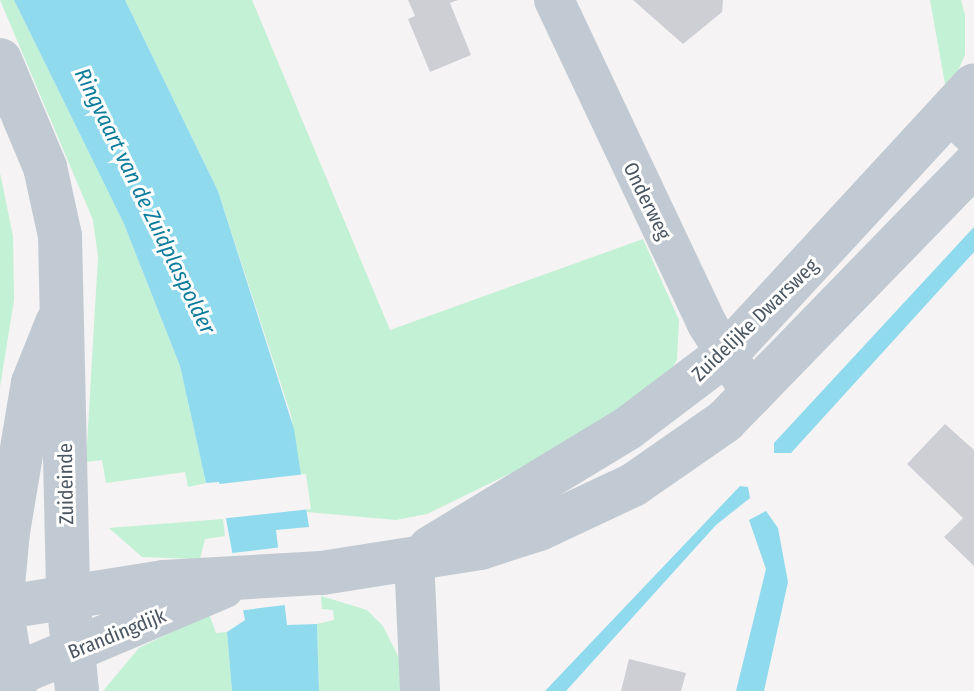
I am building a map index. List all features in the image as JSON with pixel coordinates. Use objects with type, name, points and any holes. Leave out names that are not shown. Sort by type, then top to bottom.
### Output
[{"type":"street","name":"Onderweg","points":[[554,0],[727,353],[753,396]]},
{"type":"street","name":"Zuideinde","points":[[0,60],[52,191],[62,267],[59,317],[68,596],[76,671]]},
{"type":"street","name":"Zuidelijke Dwarsweg","points":[[414,558],[628,428],[727,353],[966,111]]},
{"type":"street","name":"Zuidelijke Dwarsweg","points":[[264,580],[414,558],[508,540],[604,499],[673,461],[753,396],[974,165]]},
{"type":"street","name":"Zuideinde","points":[[9,683],[0,608],[30,395],[59,317]]},
{"type":"street","points":[[414,558],[420,691]]},
{"type":"street","name":"Brandingdijk","points":[[0,608],[164,582],[264,580]]},
{"type":"street","name":"Brandingdijk","points":[[9,683],[76,671],[264,580]]},
{"type":"green space","points":[[0,0],[14,0],[124,224],[180,366],[206,483],[188,487],[185,472],[106,483],[102,460],[86,462],[98,257],[93,220]]},
{"type":"green space","points":[[125,0],[252,0],[390,330],[643,239],[679,320],[677,360],[665,380],[562,448],[427,514],[396,520],[307,512],[291,415],[218,191]]},
{"type":"green space","points":[[930,0],[961,0],[965,15],[965,55],[947,95]]},
{"type":"green space","points":[[0,173],[13,236],[14,300],[0,387]]},
{"type":"green space","points":[[223,519],[225,536],[205,539],[200,559],[142,557],[109,528]]},
{"type":"green space","points":[[321,596],[367,610],[383,626],[400,660],[403,691],[319,691],[317,624],[334,620],[333,610],[322,609]]},
{"type":"green space","points":[[209,614],[216,633],[227,632],[232,691],[103,691],[139,648]]},
{"type":"water","name":"Ringvaart van de Zuidplaspolder","points":[[14,0],[125,0],[218,191],[294,429],[309,527],[276,530],[287,625],[317,624],[319,691],[232,691],[227,632],[245,620],[219,482],[206,483],[180,366],[124,224]]},
{"type":"water","points":[[974,227],[974,252],[791,453],[774,453],[774,443]]},
{"type":"water","points":[[740,486],[748,487],[750,498],[716,525],[566,691],[545,691]]},
{"type":"water","points":[[766,511],[778,528],[788,582],[764,691],[736,691],[766,569],[749,520]]},
{"type":"pier","points":[[306,474],[311,509],[219,519],[215,486],[203,486]]},
{"type":"pier","points":[[282,547],[289,605],[239,611],[232,553]]},
{"type":"building","points":[[408,0],[458,0],[450,3],[471,55],[430,72],[408,19],[415,16]]},
{"type":"building","points":[[633,0],[723,0],[722,12],[683,44]]},
{"type":"building","points":[[945,424],[974,450],[974,566],[944,537],[963,518],[907,464]]},
{"type":"building","points":[[629,659],[686,673],[681,691],[621,691]]}]
